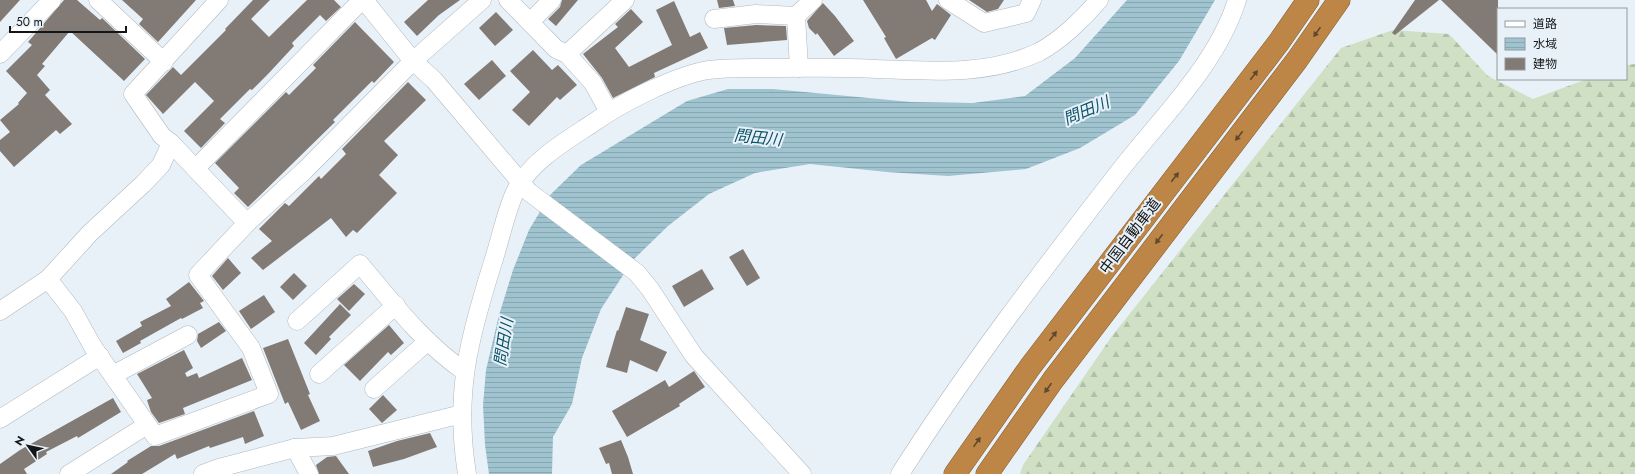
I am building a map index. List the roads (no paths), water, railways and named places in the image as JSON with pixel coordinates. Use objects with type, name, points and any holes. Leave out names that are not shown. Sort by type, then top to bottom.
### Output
[{"type":"highway","name":"中国自動車道","points":[[955,474],[1030,367],[1279,42],[1308,0]]},
{"type":"highway","name":"中国自動車道","points":[[987,474],[1053,380],[1297,60],[1339,0]]},
{"type":"street","points":[[0,54],[52,0]]},
{"type":"street","points":[[98,0],[164,62]]},
{"type":"street","points":[[219,0],[164,62],[133,94],[162,136],[196,168],[247,223]]},
{"type":"street","points":[[196,168],[363,0],[413,61],[434,80],[525,187],[637,273],[650,289],[694,356],[802,474]]},
{"type":"street","points":[[48,279],[73,311],[112,375],[155,436],[269,394],[251,348],[198,275],[247,223],[304,171],[413,61],[482,0]]},
{"type":"street","points":[[508,0],[556,48],[567,54],[593,84],[609,112]]},
{"type":"street","points":[[530,22],[552,0]]},
{"type":"street","points":[[567,54],[625,0]]},
{"type":"street","points":[[714,19],[756,14],[796,16],[813,0]]},
{"type":"street","points":[[948,0],[984,23],[1026,13],[1032,0]]},
{"type":"street","points":[[467,474],[463,446],[462,414],[464,371],[474,322],[515,192],[525,187],[537,164],[609,112],[676,79],[707,70],[735,68],[951,71],[984,69],[1040,51],[1088,14],[1099,0]]},
{"type":"street","points":[[900,474],[929,428],[1002,327],[1118,173],[1186,90],[1219,42],[1237,0]]},
{"type":"street","points":[[796,16],[799,68]]},
{"type":"street","points":[[0,311],[48,279],[90,233],[156,170],[171,143]]},
{"type":"street","points":[[297,321],[360,264],[428,341],[444,357],[464,371]]},
{"type":"street","points":[[319,374],[396,305]]},
{"type":"street","points":[[112,375],[188,335]]},
{"type":"street","points":[[374,389],[428,341]]},
{"type":"street","points":[[0,419],[100,356]]},
{"type":"street","points":[[203,474],[219,468],[295,448],[333,446],[462,414]]},
{"type":"street","points":[[69,474],[147,425]]},
{"type":"street","points":[[295,448],[309,474]]},
{"type":"water","name":"問田川","points":[[1127,0],[1215,0],[1179,61],[1135,115],[1080,148],[1026,169],[948,176],[887,172],[810,164],[755,173],[709,194],[668,226],[633,260],[601,309],[582,358],[572,404],[553,437],[552,474],[489,474],[485,445],[483,405],[486,370],[499,315],[513,270],[529,230],[550,195],[581,165],[687,101],[728,89],[773,89],[911,102],[973,103],[1025,96],[1075,58]]}]
